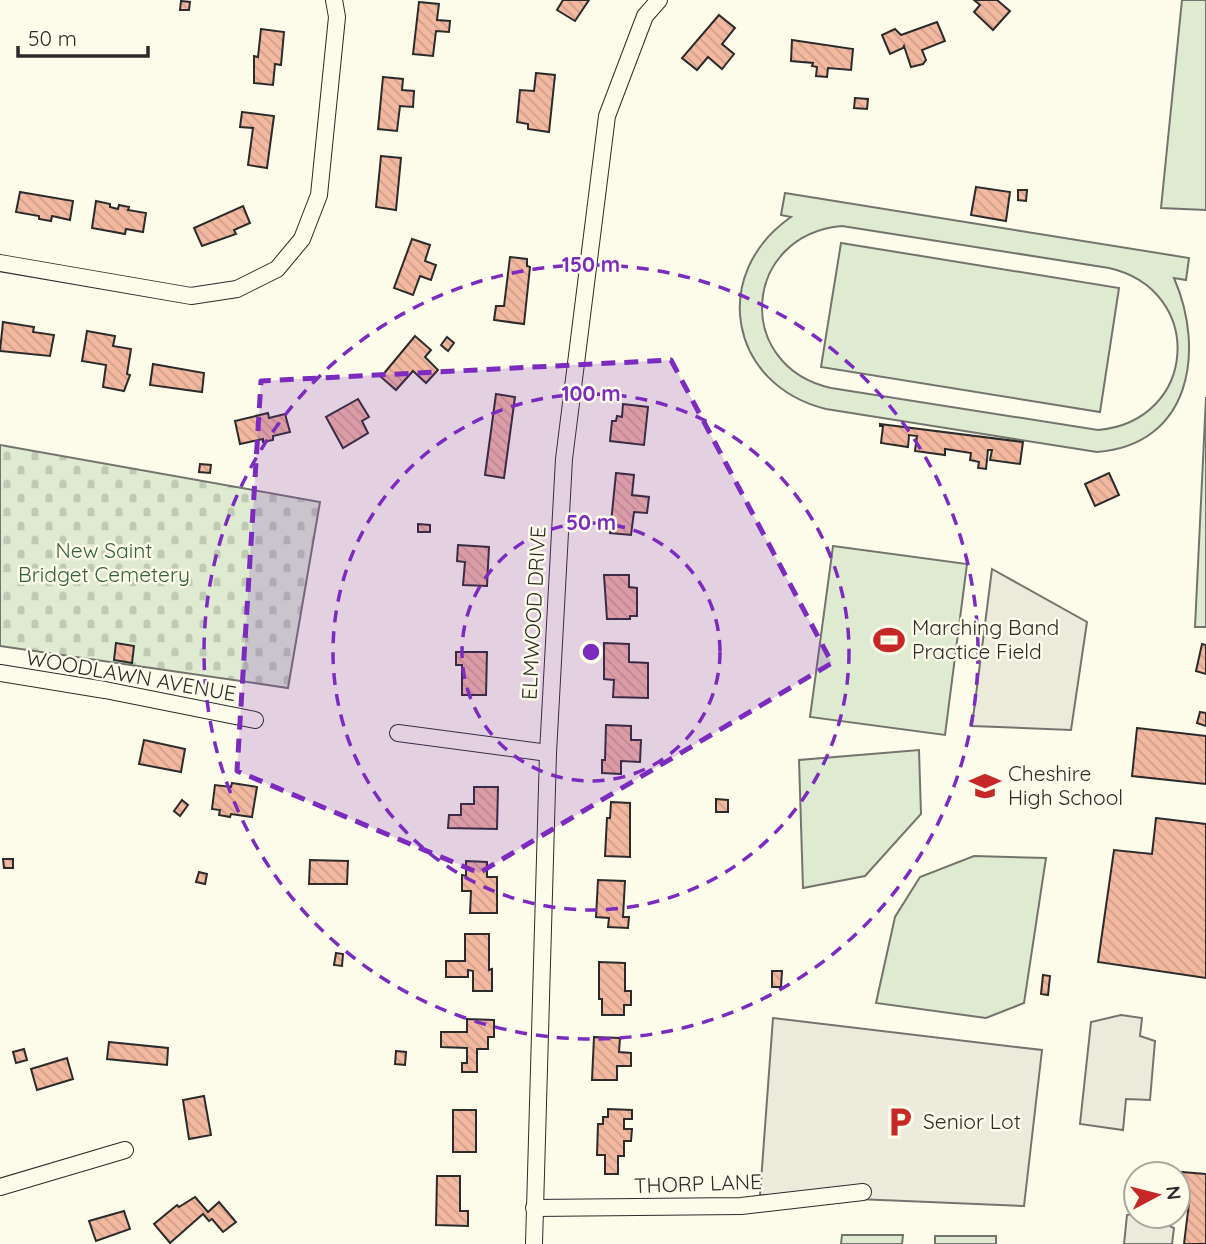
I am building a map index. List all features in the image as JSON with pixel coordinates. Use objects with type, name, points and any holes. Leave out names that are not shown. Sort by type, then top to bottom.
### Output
[{"type":"street","points":[[0,264],[191,296],[237,289],[277,269],[302,239],[319,195],[337,18],[334,0]]},
{"type":"street","name":"ELMWOOD DRIVE","points":[[534,1244],[548,753],[564,459],[607,116],[645,16],[659,0]]},
{"type":"street","name":"WOODLAWN AVENUE","points":[[0,673],[105,690],[255,720]]},
{"type":"street","points":[[398,733],[548,753]]},
{"type":"street","points":[[0,1187],[125,1150]]},
{"type":"street","name":"THORP LANE","points":[[534,1208],[741,1206],[863,1192]]},
{"type":"highlighted area","points":[[671,360],[832,663],[479,873],[237,771],[261,381]]},
{"type":"green space","points":[[1182,0],[1206,0],[1206,210],[1161,208]]},
{"type":"green space","points":[[785,193],[1189,258],[1186,280],[1174,278],[1184,306],[1189,335],[1188,364],[1182,390],[1171,413],[1153,432],[1128,446],[1097,452],[826,409],[793,396],[768,377],[751,353],[741,325],[740,296],[748,268],[765,241],[791,217],[781,215]],"holes":[[[842,226],[1109,268],[1140,281],[1162,301],[1175,327],[1177,354],[1171,381],[1156,404],[1131,421],[1098,430],[831,388],[799,375],[777,355],[765,329],[762,302],[769,275],[784,252],[809,235]]]},
{"type":"green space","points":[[841,243],[1119,288],[1100,412],[821,367]]},
{"type":"green space","points":[[1206,397],[1206,627],[1195,627]]},
{"type":"green space","name":"New Saint Bridget Cemetery","points":[[0,445],[320,502],[288,688],[0,646]]},
{"type":"green space","name":"Marching Band Practice Field","points":[[833,546],[967,564],[945,735],[810,717]]},
{"type":"green space","points":[[919,750],[921,814],[865,876],[803,888],[799,760]]},
{"type":"green space","points":[[974,856],[1046,858],[1024,1003],[986,1018],[876,1003],[895,917],[920,877]]},
{"type":"green space","points":[[842,1235],[903,1235],[902,1244],[841,1244]]},
{"type":"green space","points":[[935,1236],[996,1236],[996,1244],[935,1244]]},
{"type":"shaded area","points":[[992,569],[1087,622],[1071,730],[972,726]]},
{"type":"shaded area","points":[[1121,1015],[1142,1018],[1140,1036],[1155,1041],[1150,1100],[1126,1099],[1123,1130],[1080,1124],[1091,1022]]},
{"type":"shaded area","name":"Senior Lot","points":[[773,1018],[1042,1050],[1024,1206],[760,1195]]},
{"type":"shaded area","points":[[1125,1230],[1174,1230],[1172,1244],[1124,1244]]},
{"type":"building","points":[[563,0],[589,0],[575,21],[557,10]]},
{"type":"building","points":[[974,0],[997,0],[1010,11],[993,30],[974,12],[980,5]]},
{"type":"building","points":[[181,1],[190,2],[189,10],[180,10]]},
{"type":"building","points":[[419,2],[439,4],[437,20],[450,21],[449,32],[436,31],[433,56],[413,54]]},
{"type":"building","points":[[719,15],[735,28],[722,44],[734,54],[722,69],[708,57],[697,70],[682,58]]},
{"type":"building","points":[[937,22],[945,41],[922,50],[926,60],[923,64],[911,67],[904,46],[890,54],[882,35],[895,29],[901,35]]},
{"type":"building","points":[[261,29],[284,32],[281,65],[275,64],[273,85],[254,83],[254,56],[258,57]]},
{"type":"building","points":[[792,40],[853,49],[851,70],[828,68],[827,77],[816,76],[817,67],[812,66],[813,63],[791,61]]},
{"type":"building","points":[[536,73],[555,75],[549,132],[528,129],[528,124],[517,122],[520,90],[534,91]]},
{"type":"building","points":[[383,77],[403,79],[402,90],[414,91],[413,107],[400,106],[397,131],[378,129]]},
{"type":"building","points":[[855,98],[868,99],[867,109],[854,108]]},
{"type":"building","points":[[242,112],[274,116],[267,168],[248,165],[253,128],[240,127]]},
{"type":"building","points":[[381,156],[401,158],[396,210],[376,207]]},
{"type":"building","points":[[976,187],[1010,192],[1006,221],[971,215]]},
{"type":"building","points":[[1018,190],[1027,190],[1026,201],[1018,200]]},
{"type":"building","points":[[20,192],[73,201],[70,220],[52,216],[51,221],[16,212]]},
{"type":"building","points":[[96,201],[118,209],[119,205],[129,207],[128,210],[146,213],[143,232],[126,229],[125,234],[92,228]]},
{"type":"building","points":[[243,206],[250,223],[234,230],[236,234],[202,246],[194,228]]},
{"type":"building","points":[[412,239],[430,245],[425,261],[436,265],[431,280],[420,276],[413,295],[394,288]]},
{"type":"building","points":[[510,257],[527,259],[527,266],[530,267],[524,324],[494,320],[496,306],[504,306]]},
{"type":"building","points":[[3,322],[34,327],[33,332],[54,335],[50,356],[0,351]]},
{"type":"building","points":[[87,331],[115,336],[113,346],[131,349],[127,374],[130,375],[124,391],[103,387],[106,365],[82,361]]},
{"type":"building","points":[[415,336],[431,350],[425,357],[438,370],[426,383],[413,371],[396,390],[381,377]]},
{"type":"building","points":[[447,337],[454,343],[448,351],[441,345]]},
{"type":"building","points":[[153,364],[204,373],[202,392],[150,385]]},
{"type":"building","points":[[496,394],[515,397],[504,478],[485,475]]},
{"type":"building","points":[[358,399],[369,417],[362,421],[368,433],[343,448],[326,417]]},
{"type":"building","points":[[623,404],[648,407],[644,445],[610,441],[612,421],[616,421],[617,416],[622,417]]},
{"type":"building","points":[[268,413],[269,418],[285,414],[290,432],[273,436],[273,440],[263,442],[263,439],[240,444],[235,421]]},
{"type":"building","points":[[880,424],[1023,442],[1020,464],[990,460],[992,450],[988,450],[986,469],[978,468],[979,462],[970,460],[971,453],[945,449],[945,455],[915,451],[917,436],[909,435],[908,447],[881,443],[883,426]]},
{"type":"building","points":[[200,464],[211,465],[210,473],[199,472]]},
{"type":"building","points":[[616,473],[634,475],[632,495],[649,497],[647,513],[634,512],[631,535],[610,533]]},
{"type":"building","points":[[1109,473],[1119,495],[1095,506],[1085,484]]},
{"type":"building","points":[[418,524],[430,525],[430,532],[418,532]]},
{"type":"building","points":[[458,545],[489,547],[487,586],[463,585],[465,562],[457,561]]},
{"type":"building","points":[[604,575],[629,575],[629,587],[637,588],[637,616],[630,616],[630,619],[607,619]]},
{"type":"building","points":[[116,643],[134,646],[132,663],[114,660]]},
{"type":"building","points":[[604,643],[629,644],[629,662],[648,663],[648,698],[613,697],[614,680],[604,679]]},
{"type":"building","points":[[1202,644],[1206,645],[1206,674],[1196,671]]},
{"type":"building","points":[[456,652],[487,652],[486,695],[462,695],[462,665],[456,665]]},
{"type":"building","points":[[1200,712],[1206,713],[1206,726],[1197,723]]},
{"type":"building","points":[[606,725],[631,726],[631,740],[641,740],[640,762],[621,761],[621,774],[602,773]]},
{"type":"building","points":[[1137,728],[1206,736],[1206,784],[1132,776]]},
{"type":"building","points":[[144,740],[185,749],[181,772],[139,764]]},
{"type":"building","points":[[232,783],[257,787],[252,817],[219,815],[220,810],[212,809],[215,785],[231,787]]},
{"type":"building","points":[[474,787],[498,787],[497,829],[448,828],[449,815],[461,815],[461,804],[474,804]]},
{"type":"building","points":[[716,799],[728,800],[728,812],[716,812]]},
{"type":"building","points":[[182,800],[188,805],[180,816],[174,811]]},
{"type":"building","points":[[611,802],[630,803],[630,857],[605,856],[607,818],[610,818]]},
{"type":"building","name":"Cheshire High School","points":[[1156,818],[1206,824],[1206,978],[1098,962],[1114,850],[1152,854]]},
{"type":"building","points":[[3,859],[13,859],[13,868],[4,868]]},
{"type":"building","points":[[310,860],[348,861],[347,884],[309,884]]},
{"type":"building","points":[[466,861],[487,862],[487,877],[497,877],[497,913],[470,913],[471,891],[462,891],[462,875],[466,876]]},
{"type":"building","points":[[199,872],[207,874],[205,884],[196,882]]},
{"type":"building","points":[[598,880],[625,881],[623,917],[629,917],[628,928],[608,927],[609,918],[596,917]]},
{"type":"building","points":[[465,934],[489,934],[492,991],[473,991],[473,971],[468,970],[468,977],[446,977],[446,961],[465,961]]},
{"type":"building","points":[[336,953],[343,954],[342,966],[334,965]]},
{"type":"building","points":[[599,962],[625,963],[625,991],[631,991],[631,1005],[624,1005],[624,1015],[602,1015]]},
{"type":"building","points":[[772,971],[782,971],[781,987],[772,987]]},
{"type":"building","points":[[1043,975],[1050,976],[1048,995],[1041,994]]},
{"type":"building","points":[[467,1019],[494,1020],[494,1037],[488,1037],[488,1049],[477,1049],[477,1072],[462,1072],[462,1063],[467,1063],[467,1048],[441,1047],[441,1032],[467,1032]]},
{"type":"building","points":[[594,1037],[620,1038],[619,1052],[631,1053],[631,1066],[617,1066],[617,1080],[592,1080]]},
{"type":"building","points":[[109,1042],[168,1048],[167,1065],[107,1059]]},
{"type":"building","points":[[24,1049],[27,1060],[16,1063],[13,1052]]},
{"type":"building","points":[[396,1051],[406,1052],[405,1065],[395,1064]]},
{"type":"building","points":[[67,1058],[73,1079],[37,1090],[31,1069]]},
{"type":"building","points":[[204,1096],[211,1135],[189,1139],[183,1100]]},
{"type":"building","points":[[608,1109],[632,1110],[632,1119],[624,1119],[624,1129],[632,1129],[631,1141],[624,1141],[624,1156],[618,1156],[618,1174],[605,1174],[605,1155],[597,1155],[598,1124],[603,1124],[603,1117],[608,1117]]},
{"type":"building","points":[[453,1110],[476,1110],[476,1152],[453,1152]]},
{"type":"building","points":[[1192,1173],[1206,1174],[1206,1244],[1184,1244],[1186,1230],[1192,1230]]},
{"type":"building","points":[[437,1176],[460,1176],[460,1211],[468,1211],[468,1226],[436,1225]]},
{"type":"building","points":[[195,1197],[208,1212],[219,1202],[236,1222],[223,1232],[212,1219],[209,1221],[203,1214],[170,1243],[154,1224],[177,1205],[179,1207]]},
{"type":"building","points":[[124,1211],[130,1229],[96,1241],[89,1221]]},
{"type":"place","name":"Marching Band Practice Field","points":[[889,640]]},
{"type":"place","name":"Cheshire High School","points":[[985,786]]},
{"type":"place","name":"Senior Lot","points":[[900,1122]]}]
